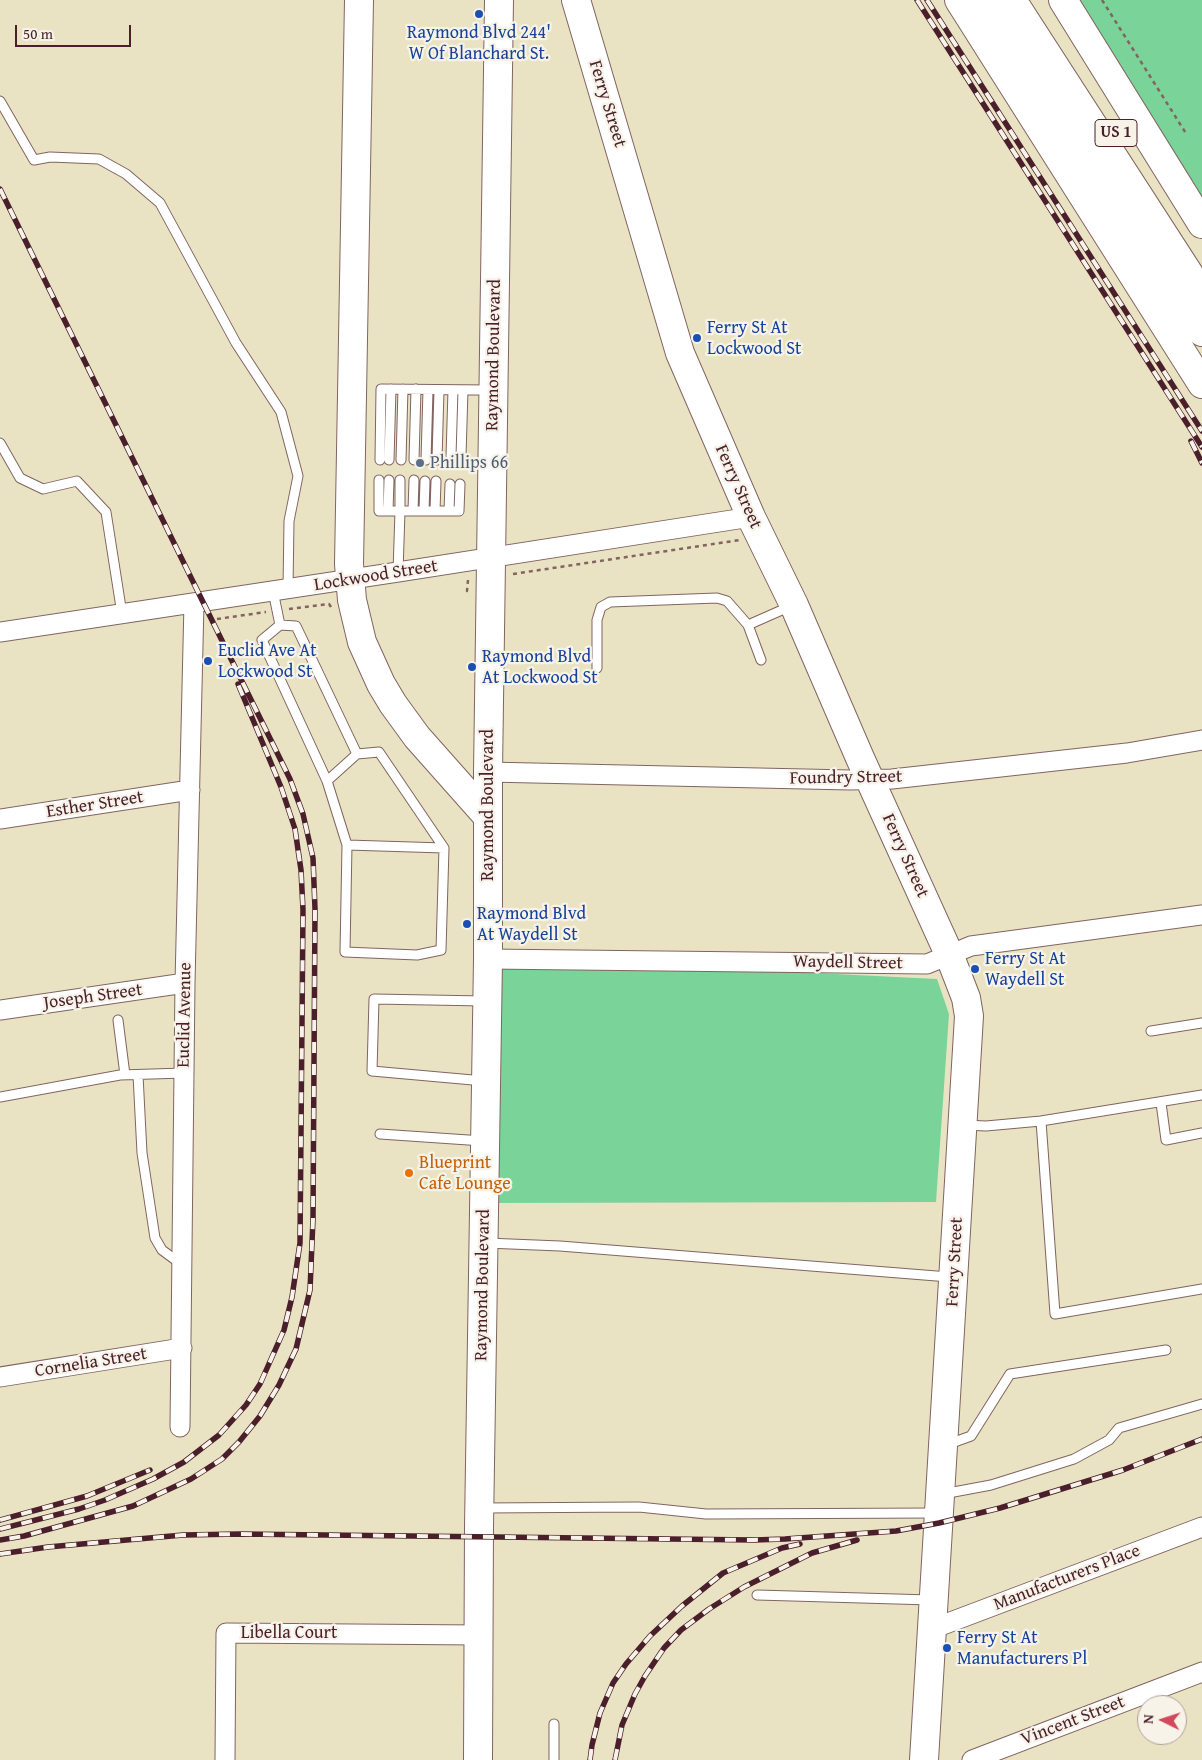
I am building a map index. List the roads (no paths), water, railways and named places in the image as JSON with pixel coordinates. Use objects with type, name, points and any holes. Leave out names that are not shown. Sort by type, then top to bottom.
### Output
[{"type":"main road","points":[[359,0],[349,580],[352,600],[362,642],[381,684],[405,721],[488,817]]},
{"type":"main road","name":"Raymond Boulevard","points":[[478,1760],[479,1508],[487,1081],[488,772],[499,0]]},
{"type":"main road","name":"Ferry Street","points":[[576,0],[680,353],[751,517],[794,605],[869,779],[949,954],[966,998],[969,1016],[955,1277],[924,1760]]},
{"type":"main road","points":[[959,0],[1202,384]]},
{"type":"main road","name":"US 1","points":[[989,0],[1020,11],[1202,261]]},
{"type":"main road","points":[[1063,0],[1202,224]]},
{"type":"main road","points":[[1020,11],[1202,294]]},
{"type":"main road","name":"US 1","points":[[1020,11],[1050,95],[1132,243],[1202,360]]},
{"type":"main road","points":[[1050,95],[1202,332]]},
{"type":"street","name":"Lockwood Street","points":[[0,632],[751,517]]},
{"type":"street","name":"Euclid Avenue","points":[[180,1427],[185,983],[194,603]]},
{"type":"street","name":"Foundry Street","points":[[488,772],[850,780],[892,779],[1127,753],[1202,740]]},
{"type":"street","name":"Esther Street","points":[[0,819],[190,790]]},
{"type":"street","name":"Waydell Street","points":[[488,959],[927,964],[971,946],[1202,915]]},
{"type":"street","name":"Joseph Street","points":[[0,1010],[185,983]]},
{"type":"street","name":"Cornelia Street","points":[[0,1378],[182,1348]]},
{"type":"street","name":"Manufacturers Place","points":[[932,1629],[1202,1527]]},
{"type":"street","name":"Libella Court","points":[[225,1760],[226,1633],[479,1635]]},
{"type":"street","name":"Vincent Street","points":[[972,1760],[1202,1672]]},
{"type":"lane","points":[[0,101],[34,160],[50,157],[99,159],[126,174],[160,203],[236,343],[281,412],[298,476],[289,521],[281,590],[280,625]]},
{"type":"lane","points":[[384,460],[381,389],[493,390]]},
{"type":"lane","points":[[401,460],[403,389]]},
{"type":"lane","points":[[414,460],[416,390]]},
{"type":"lane","points":[[426,460],[428,390]]},
{"type":"lane","points":[[437,460],[439,390]]},
{"type":"lane","points":[[450,456],[452,390]]},
{"type":"lane","points":[[461,456],[463,390]]},
{"type":"lane","points":[[0,443],[20,478],[43,489],[77,481],[106,512],[122,614]]},
{"type":"lane","points":[[384,480],[388,511],[459,511],[460,484]]},
{"type":"lane","points":[[398,572],[400,480]]},
{"type":"lane","points":[[413,511],[414,480]]},
{"type":"lane","points":[[424,511],[425,481]]},
{"type":"lane","points":[[435,511],[436,481]]},
{"type":"lane","points":[[449,511],[450,484]]},
{"type":"lane","points":[[596,668],[597,620],[600,607],[610,602],[717,598],[727,601],[748,625],[761,660]]},
{"type":"lane","points":[[748,625],[794,605]]},
{"type":"lane","points":[[327,781],[357,754],[379,752],[444,848],[441,950],[417,955],[345,952],[347,845],[327,781],[262,640],[280,625],[296,626],[357,754]]},
{"type":"lane","points":[[347,845],[444,848]]},
{"type":"lane","points":[[487,1001],[374,999],[372,1071],[487,1081]]},
{"type":"lane","points":[[118,1020],[125,1075]]},
{"type":"lane","points":[[1151,1031],[1202,1023]]},
{"type":"lane","points":[[0,1097],[125,1075],[184,1073]]},
{"type":"lane","points":[[138,1074],[142,1153],[155,1238],[162,1250],[182,1266]]},
{"type":"lane","points":[[963,1124],[986,1126],[1041,1120],[1202,1096]]},
{"type":"lane","points":[[1161,1103],[1166,1140],[1202,1133]]},
{"type":"lane","points":[[1041,1120],[1055,1314],[1202,1289]]},
{"type":"lane","points":[[380,1134],[486,1141]]},
{"type":"lane","points":[[484,1242],[560,1246],[955,1277]]},
{"type":"lane","points":[[943,1446],[971,1436],[1010,1374],[1166,1350]]},
{"type":"lane","points":[[479,1508],[639,1507],[706,1514],[940,1504],[990,1485],[1074,1460],[1109,1440],[1119,1428],[1202,1404]]},
{"type":"lane","points":[[757,1595],[934,1600]]},
{"type":"lane","points":[[554,1724],[554,1760]]},
{"type":"railway","points":[[917,0],[1202,447]]},
{"type":"railway","points":[[927,0],[1202,431]]},
{"type":"railway","points":[[0,189],[290,779],[303,814],[313,858],[315,909],[313,1219],[310,1290],[296,1349],[279,1385],[260,1416],[239,1442],[222,1459],[191,1479],[133,1506],[24,1536],[0,1540]]},
{"type":"railway","points":[[1191,441],[1202,463]]},
{"type":"railway","points":[[0,1529],[79,1509],[105,1500],[153,1479],[184,1462],[219,1435],[246,1405],[260,1384],[284,1330],[292,1297],[300,1243],[303,910],[301,870],[295,829],[281,787],[238,684]]},
{"type":"railway","points":[[0,1554],[48,1547],[183,1535],[754,1540],[896,1531],[1000,1508],[1123,1470],[1202,1439]]},
{"type":"railway","points":[[0,1520],[87,1496],[150,1470]]},
{"type":"railway","points":[[615,1760],[622,1725],[635,1694],[664,1648],[681,1630],[709,1609],[744,1587],[812,1553],[857,1540]]},
{"type":"railway","points":[[590,1760],[600,1713],[613,1683],[626,1664],[650,1636],[682,1606],[723,1573],[782,1548],[800,1544]]},
{"type":"place","name":"Raymond Blvd 244' W Of Blanchard St.","points":[[479,14]]},
{"type":"place","name":"Ferry St At Lockwood St","points":[[697,338]]},
{"type":"place","name":"Phillips 66","points":[[420,463]]},
{"type":"place","name":"Euclid Ave At Lockwood St","points":[[208,661]]},
{"type":"place","name":"Raymond Blvd At Lockwood St","points":[[472,667]]},
{"type":"place","name":"Raymond Blvd At Waydell St","points":[[467,924]]},
{"type":"place","name":"Ferry St At Waydell St","points":[[975,969]]},
{"type":"place","name":"Blueprint Cafe Lounge","points":[[409,1173]]},
{"type":"place","name":"Ferry St At Manufacturers Pl","points":[[947,1648]]}]
